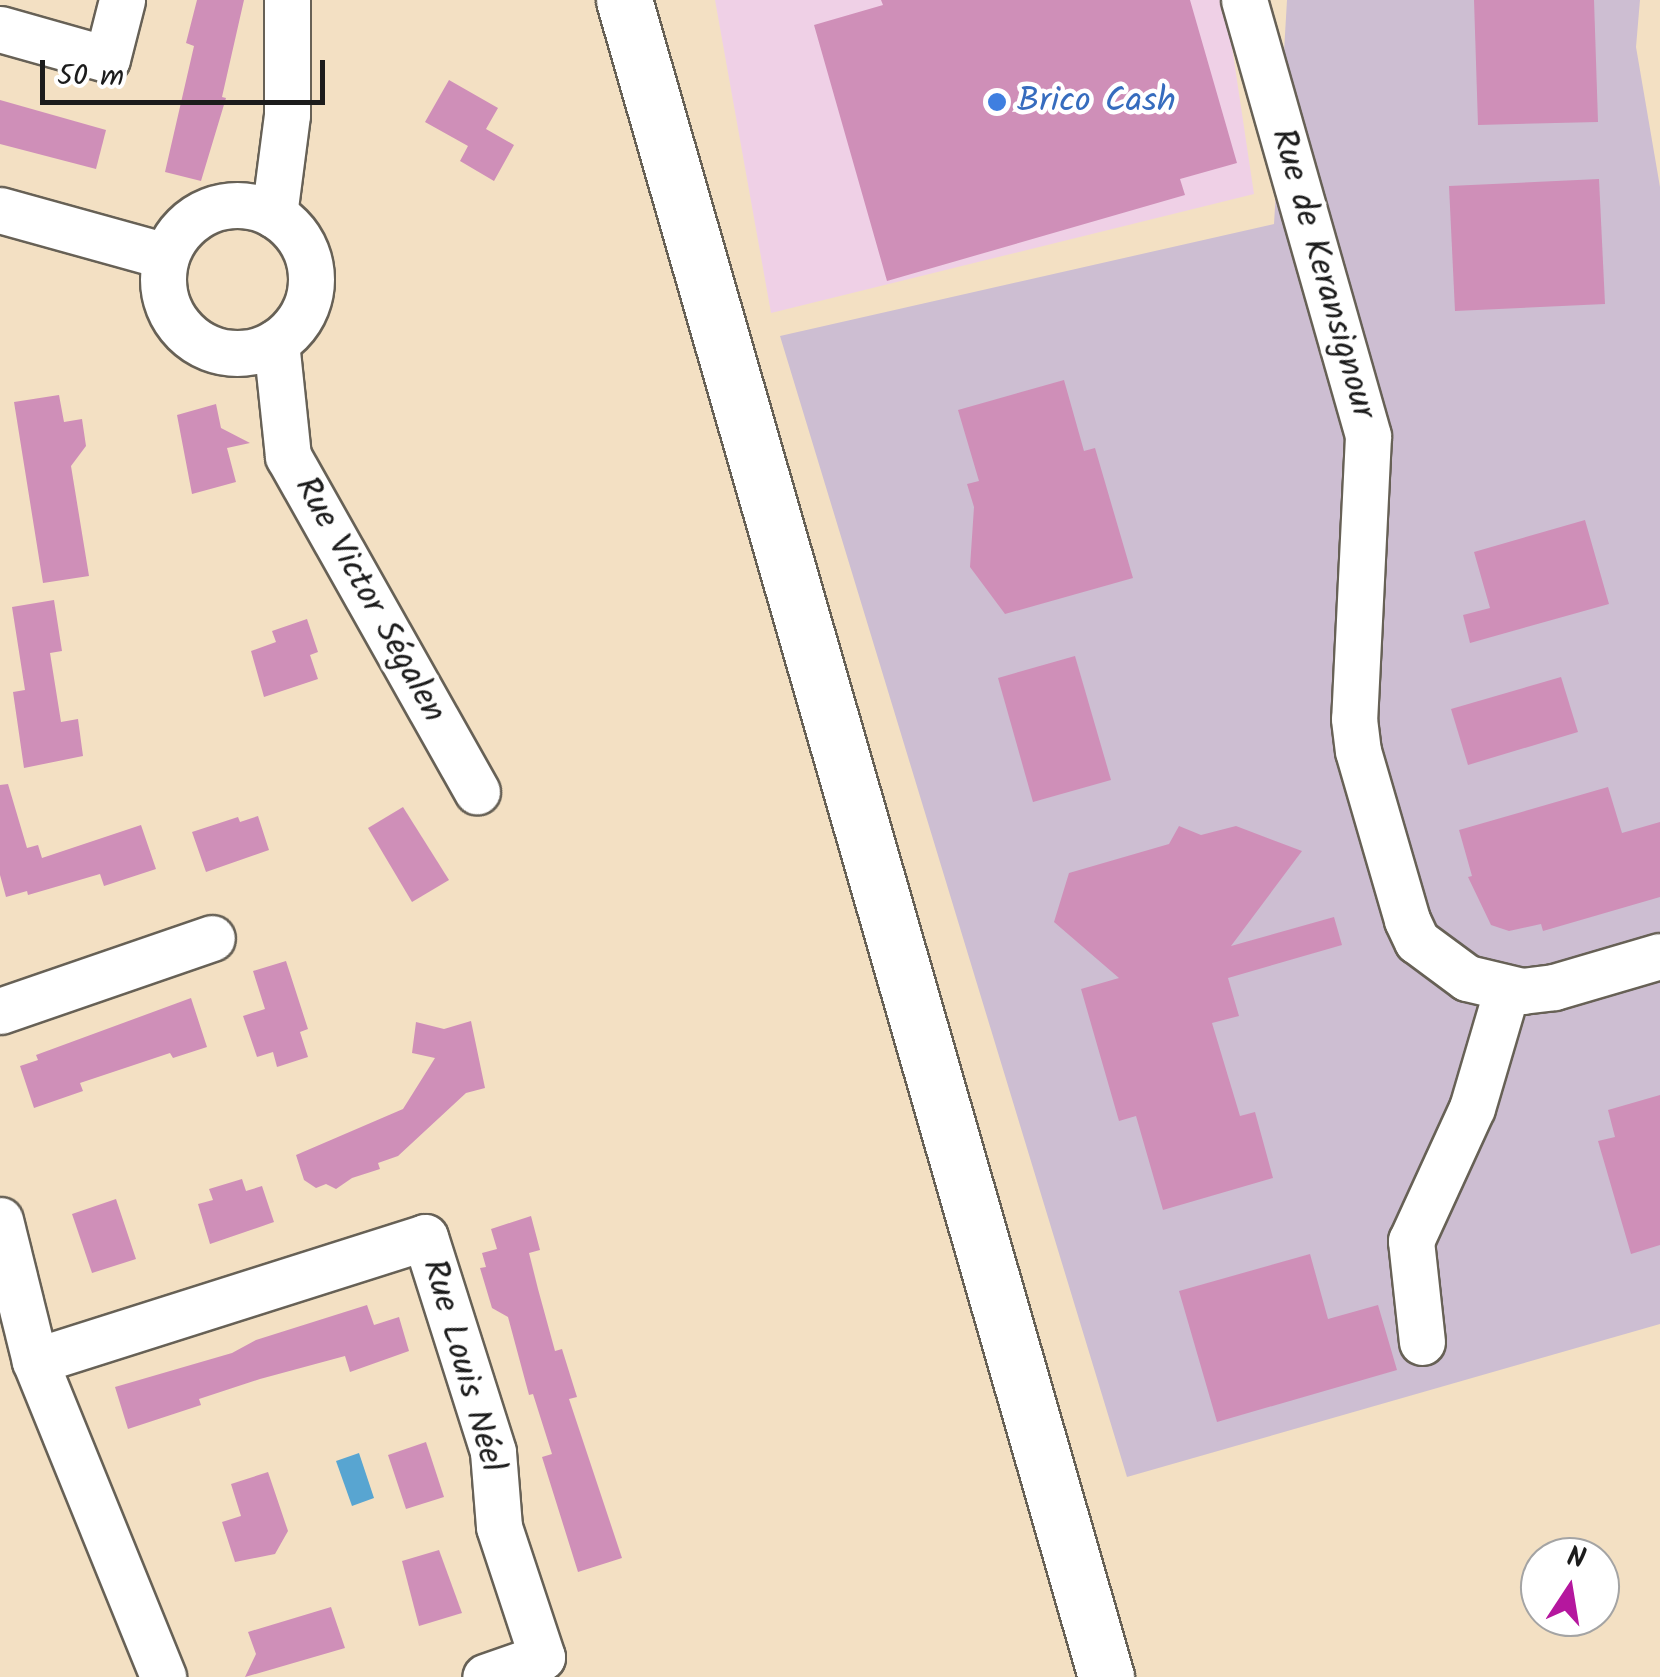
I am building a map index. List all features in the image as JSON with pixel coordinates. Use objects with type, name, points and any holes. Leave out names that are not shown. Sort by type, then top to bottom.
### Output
[{"type":"main road","points":[[624,0],[1106,1677]]},
{"type":"street","points":[[0,29],[107,58],[122,0]]},
{"type":"street","points":[[274,215],[287,115],[287,0]]},
{"type":"street","name":"Rue de Keransignour","points":[[1244,0],[1368,436],[1354,718],[1358,750],[1406,920],[1417,941],[1466,978],[1507,989],[1554,987],[1660,956]]},
{"type":"street","points":[[250,206],[274,215],[302,244],[311,281],[302,315],[276,342],[243,354],[216,350],[192,339],[166,303],[162,282],[166,256],[184,226],[208,211],[250,206]]},
{"type":"street","points":[[0,210],[166,256]]},
{"type":"street","name":"Rue Victor Ségalen","points":[[276,342],[288,456],[477,790]]},
{"type":"street","points":[[0,1011],[212,938]]},
{"type":"street","points":[[1422,1342],[1411,1241],[1472,1108],[1507,989]]},
{"type":"street","points":[[0,1220],[35,1361],[163,1677]]},
{"type":"street","name":"Rue Louis Néel","points":[[35,1361],[425,1237],[493,1452],[499,1527],[542,1657],[485,1677]]},
{"type":"shaded area","points":[[715,0],[1225,0],[1254,194],[771,313]]},
{"type":"shaded area","points":[[1287,0],[1640,0],[1636,47],[1660,187],[1660,1324],[1127,1477],[780,336],[1274,224]]},
{"type":"water","points":[[359,1453],[374,1498],[352,1506],[336,1461]]},
{"type":"building","points":[[197,0],[244,0],[222,97],[226,98],[201,181],[165,172],[194,46],[186,43]]},
{"type":"building","name":"Brico Cash","points":[[881,0],[1190,0],[1237,163],[1180,179],[1185,195],[887,281],[814,25],[883,5]]},
{"type":"building","points":[[1474,0],[1594,0],[1598,122],[1478,125]]},
{"type":"building","points":[[449,80],[498,108],[486,129],[514,145],[494,181],[460,161],[468,146],[425,122]]},
{"type":"building","points":[[0,100],[106,130],[96,169],[0,144]]},
{"type":"building","points":[[1599,179],[1605,304],[1455,311],[1449,186]]},
{"type":"building","points":[[1064,380],[1084,451],[1095,448],[1133,578],[1005,614],[970,567],[974,507],[967,484],[979,481],[958,410]]},
{"type":"building","points":[[59,395],[64,422],[82,419],[86,446],[71,466],[89,576],[43,583],[14,402]]},
{"type":"building","points":[[216,404],[221,428],[250,443],[227,448],[236,482],[192,494],[177,415]]},
{"type":"building","points":[[1585,520],[1609,604],[1470,643],[1463,615],[1490,608],[1474,552]]},
{"type":"building","points":[[54,600],[62,651],[50,653],[61,722],[78,719],[83,756],[24,768],[13,692],[25,690],[12,607]]},
{"type":"building","points":[[307,619],[318,652],[310,655],[318,679],[264,697],[251,651],[276,642],[272,631]]},
{"type":"building","points":[[1075,656],[1111,780],[1033,802],[998,678]]},
{"type":"building","points":[[1561,677],[1578,732],[1468,765],[1451,709]]},
{"type":"building","points":[[8,784],[27,848],[38,845],[42,858],[141,825],[156,869],[104,886],[100,874],[28,895],[27,891],[6,897],[0,875],[0,785]]},
{"type":"building","points":[[1608,787],[1622,833],[1660,822],[1660,897],[1543,931],[1541,924],[1509,931],[1491,925],[1468,877],[1472,876],[1459,830]]},
{"type":"building","points":[[403,807],[449,880],[412,902],[368,828]]},
{"type":"building","points":[[258,816],[269,850],[206,872],[192,832],[238,817],[240,822]]},
{"type":"building","points":[[1179,826],[1201,835],[1236,826],[1302,851],[1231,946],[1334,917],[1342,945],[1228,978],[1239,1016],[1212,1023],[1240,1116],[1255,1112],[1273,1178],[1163,1210],[1136,1116],[1119,1121],[1081,989],[1119,978],[1054,922],[1069,873],[1169,844]]},
{"type":"building","points":[[286,961],[308,1029],[300,1032],[308,1057],[277,1067],[273,1052],[257,1057],[243,1016],[265,1009],[253,971]]},
{"type":"building","points":[[191,998],[207,1047],[173,1058],[170,1053],[80,1083],[83,1091],[34,1108],[20,1066],[38,1060],[36,1055]]},
{"type":"building","points":[[471,1021],[485,1088],[466,1093],[398,1156],[378,1163],[380,1169],[352,1178],[336,1189],[326,1184],[316,1188],[304,1180],[296,1155],[403,1109],[435,1058],[412,1053],[416,1022],[444,1029]]},
{"type":"building","points":[[1660,1095],[1660,1245],[1631,1254],[1598,1141],[1615,1137],[1608,1110]]},
{"type":"building","points":[[242,1179],[246,1191],[262,1186],[274,1222],[210,1244],[198,1204],[213,1200],[209,1189]]},
{"type":"building","points":[[116,1199],[136,1259],[92,1273],[72,1214]]},
{"type":"building","points":[[531,1216],[540,1250],[529,1253],[538,1289],[555,1351],[562,1349],[577,1397],[569,1399],[622,1558],[578,1572],[542,1457],[552,1454],[533,1394],[529,1395],[508,1317],[492,1308],[480,1268],[486,1267],[482,1253],[497,1249],[491,1229]]},
{"type":"building","points":[[1310,1254],[1328,1319],[1378,1305],[1397,1370],[1217,1422],[1179,1291]]},
{"type":"building","points":[[367,1305],[374,1325],[399,1317],[409,1351],[350,1372],[345,1356],[260,1379],[199,1399],[201,1405],[128,1429],[115,1387],[232,1353],[256,1340]]},
{"type":"building","points":[[426,1442],[444,1497],[406,1509],[388,1455]]},
{"type":"building","points":[[268,1472],[288,1531],[275,1554],[235,1562],[222,1522],[241,1516],[231,1484]]},
{"type":"building","points":[[439,1550],[462,1613],[419,1626],[402,1561]]},
{"type":"building","points":[[331,1607],[345,1648],[245,1677],[256,1654],[248,1632]]},
{"type":"place","name":"Brico Cash","points":[[997,102]]}]
